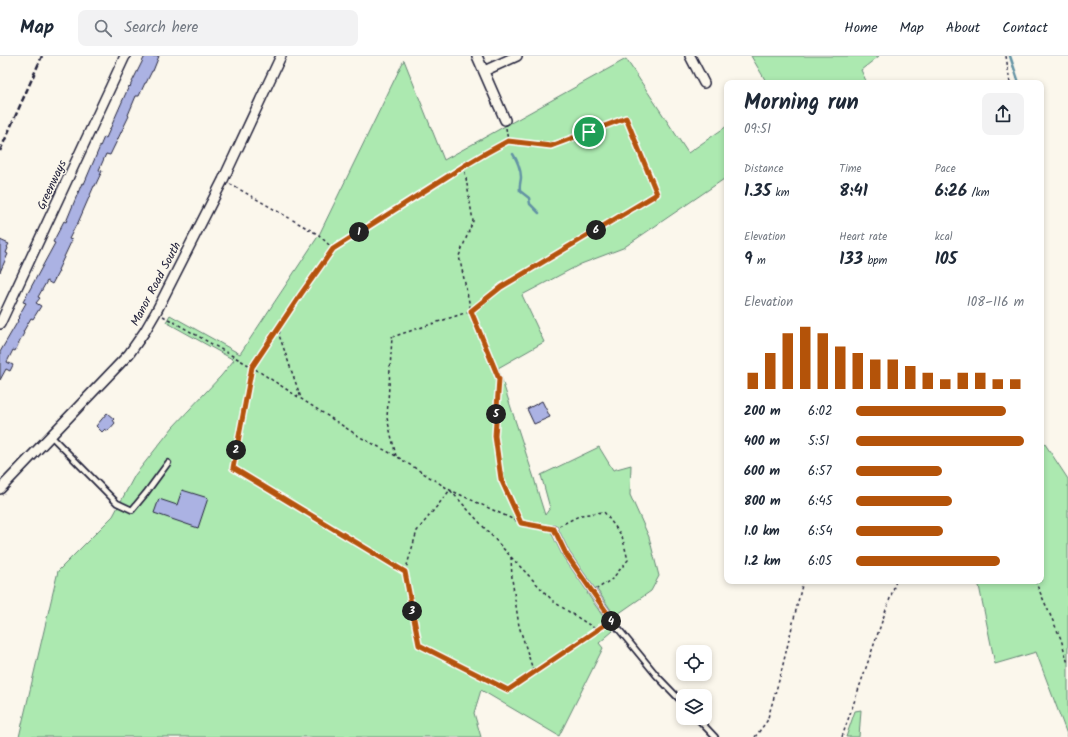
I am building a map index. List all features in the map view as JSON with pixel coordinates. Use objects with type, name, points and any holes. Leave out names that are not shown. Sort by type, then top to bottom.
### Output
[{"type":"street","name":"Greenways","points":[[0,324],[125,56]]},
{"type":"street","name":"Manor Road South","points":[[0,489],[129,354],[145,331],[223,180],[281,56]]},
{"type":"street","points":[[477,56],[505,120]]},
{"type":"street","points":[[484,71],[517,56]]},
{"type":"street","points":[[690,56],[704,83]]},
{"type":"lane","points":[[51,436],[117,503],[132,510],[168,463]]},
{"type":"lane","points":[[554,529],[566,554],[612,620],[657,676],[676,696]]},
{"type":"lane","points":[[704,725],[715,737]]},
{"type":"path","points":[[1006,56],[1010,80]]},
{"type":"path","points":[[396,456],[387,418],[392,337],[471,311],[501,287],[657,194],[626,118],[551,146],[508,141],[464,166],[333,249],[252,367],[233,468],[405,572]]},
{"type":"path","points":[[505,120],[508,141]]},
{"type":"path","points":[[464,166],[473,221],[459,256],[471,311],[499,379],[495,436],[501,479],[521,523]]},
{"type":"path","points":[[223,180],[319,235],[333,249]]},
{"type":"path","points":[[156,312],[252,367],[360,437],[396,456],[450,490],[521,523],[554,529],[581,514],[604,512],[622,536],[628,560],[612,579],[593,592]]},
{"type":"path","points":[[282,323],[279,335],[301,398]]},
{"type":"path","points":[[450,490],[417,531],[405,572],[419,645],[508,690],[612,620]]},
{"type":"path","points":[[450,490],[554,602],[597,630]]},
{"type":"path","points":[[511,557],[512,579],[519,626],[534,673]]},
{"type":"path","points":[[755,737],[767,721],[780,676],[801,584]]},
{"type":"path","points":[[842,737],[895,584]]},
{"type":"path","points":[[1035,584],[1061,639],[1068,664]]},
{"type":"green space","points":[[751,56],[879,56],[861,70],[866,80],[765,80]]},
{"type":"green space","points":[[626,59],[688,153],[724,128],[724,179],[623,248],[581,264],[522,295],[544,342],[498,368],[545,515],[550,508],[541,475],[599,447],[613,470],[631,465],[630,495],[649,537],[659,576],[651,591],[615,616],[596,588],[587,593],[613,631],[599,643],[603,648],[559,736],[481,690],[474,713],[481,737],[19,737],[58,571],[113,516],[135,475],[173,427],[234,360],[166,322],[170,315],[240,354],[319,235],[404,60],[444,160]]},
{"type":"green space","points":[[1044,443],[1068,479],[1068,737],[1036,652],[995,664],[979,584],[1044,584]]},
{"type":"green space","points":[[861,710],[859,737],[846,737],[855,711]]},
{"type":"building","points":[[145,56],[159,56],[153,71],[139,96],[136,96],[128,115],[129,116],[110,155],[106,154],[99,170],[102,171],[69,239],[72,240],[58,270],[59,271],[52,284],[47,281],[38,297],[40,298],[36,303],[41,306],[33,319],[31,318],[15,351],[13,350],[7,362],[13,365],[10,371],[6,369],[0,380],[0,352],[18,321],[18,317],[26,303],[23,302],[55,243],[53,242],[64,221],[66,222],[82,183],[84,184],[104,137],[106,138],[129,86],[130,87]]},
{"type":"building","points":[[0,240],[9,244],[6,253],[8,254],[0,272]]},
{"type":"building","points":[[542,401],[550,417],[534,424],[527,409]]},
{"type":"building","points":[[107,413],[114,419],[113,420],[115,423],[108,431],[105,429],[102,432],[96,426]]},
{"type":"building","points":[[182,490],[208,498],[198,528],[154,513],[159,499],[177,505]]},
{"type":"waterway","points":[[1010,56],[1018,80]]},
{"type":"waterway","points":[[513,154],[520,171],[520,191],[529,198],[530,204],[539,213]]},
{"type":"railway","points":[[0,151],[42,56]]},
{"type":"route","points":[[626,118],[657,194],[501,287],[471,311],[499,379],[495,436],[501,479],[521,523],[554,529],[566,554],[612,620],[508,690],[419,645],[405,572],[233,468],[252,367],[333,249],[407,201],[508,141],[551,146],[589,132],[626,118]]}]
